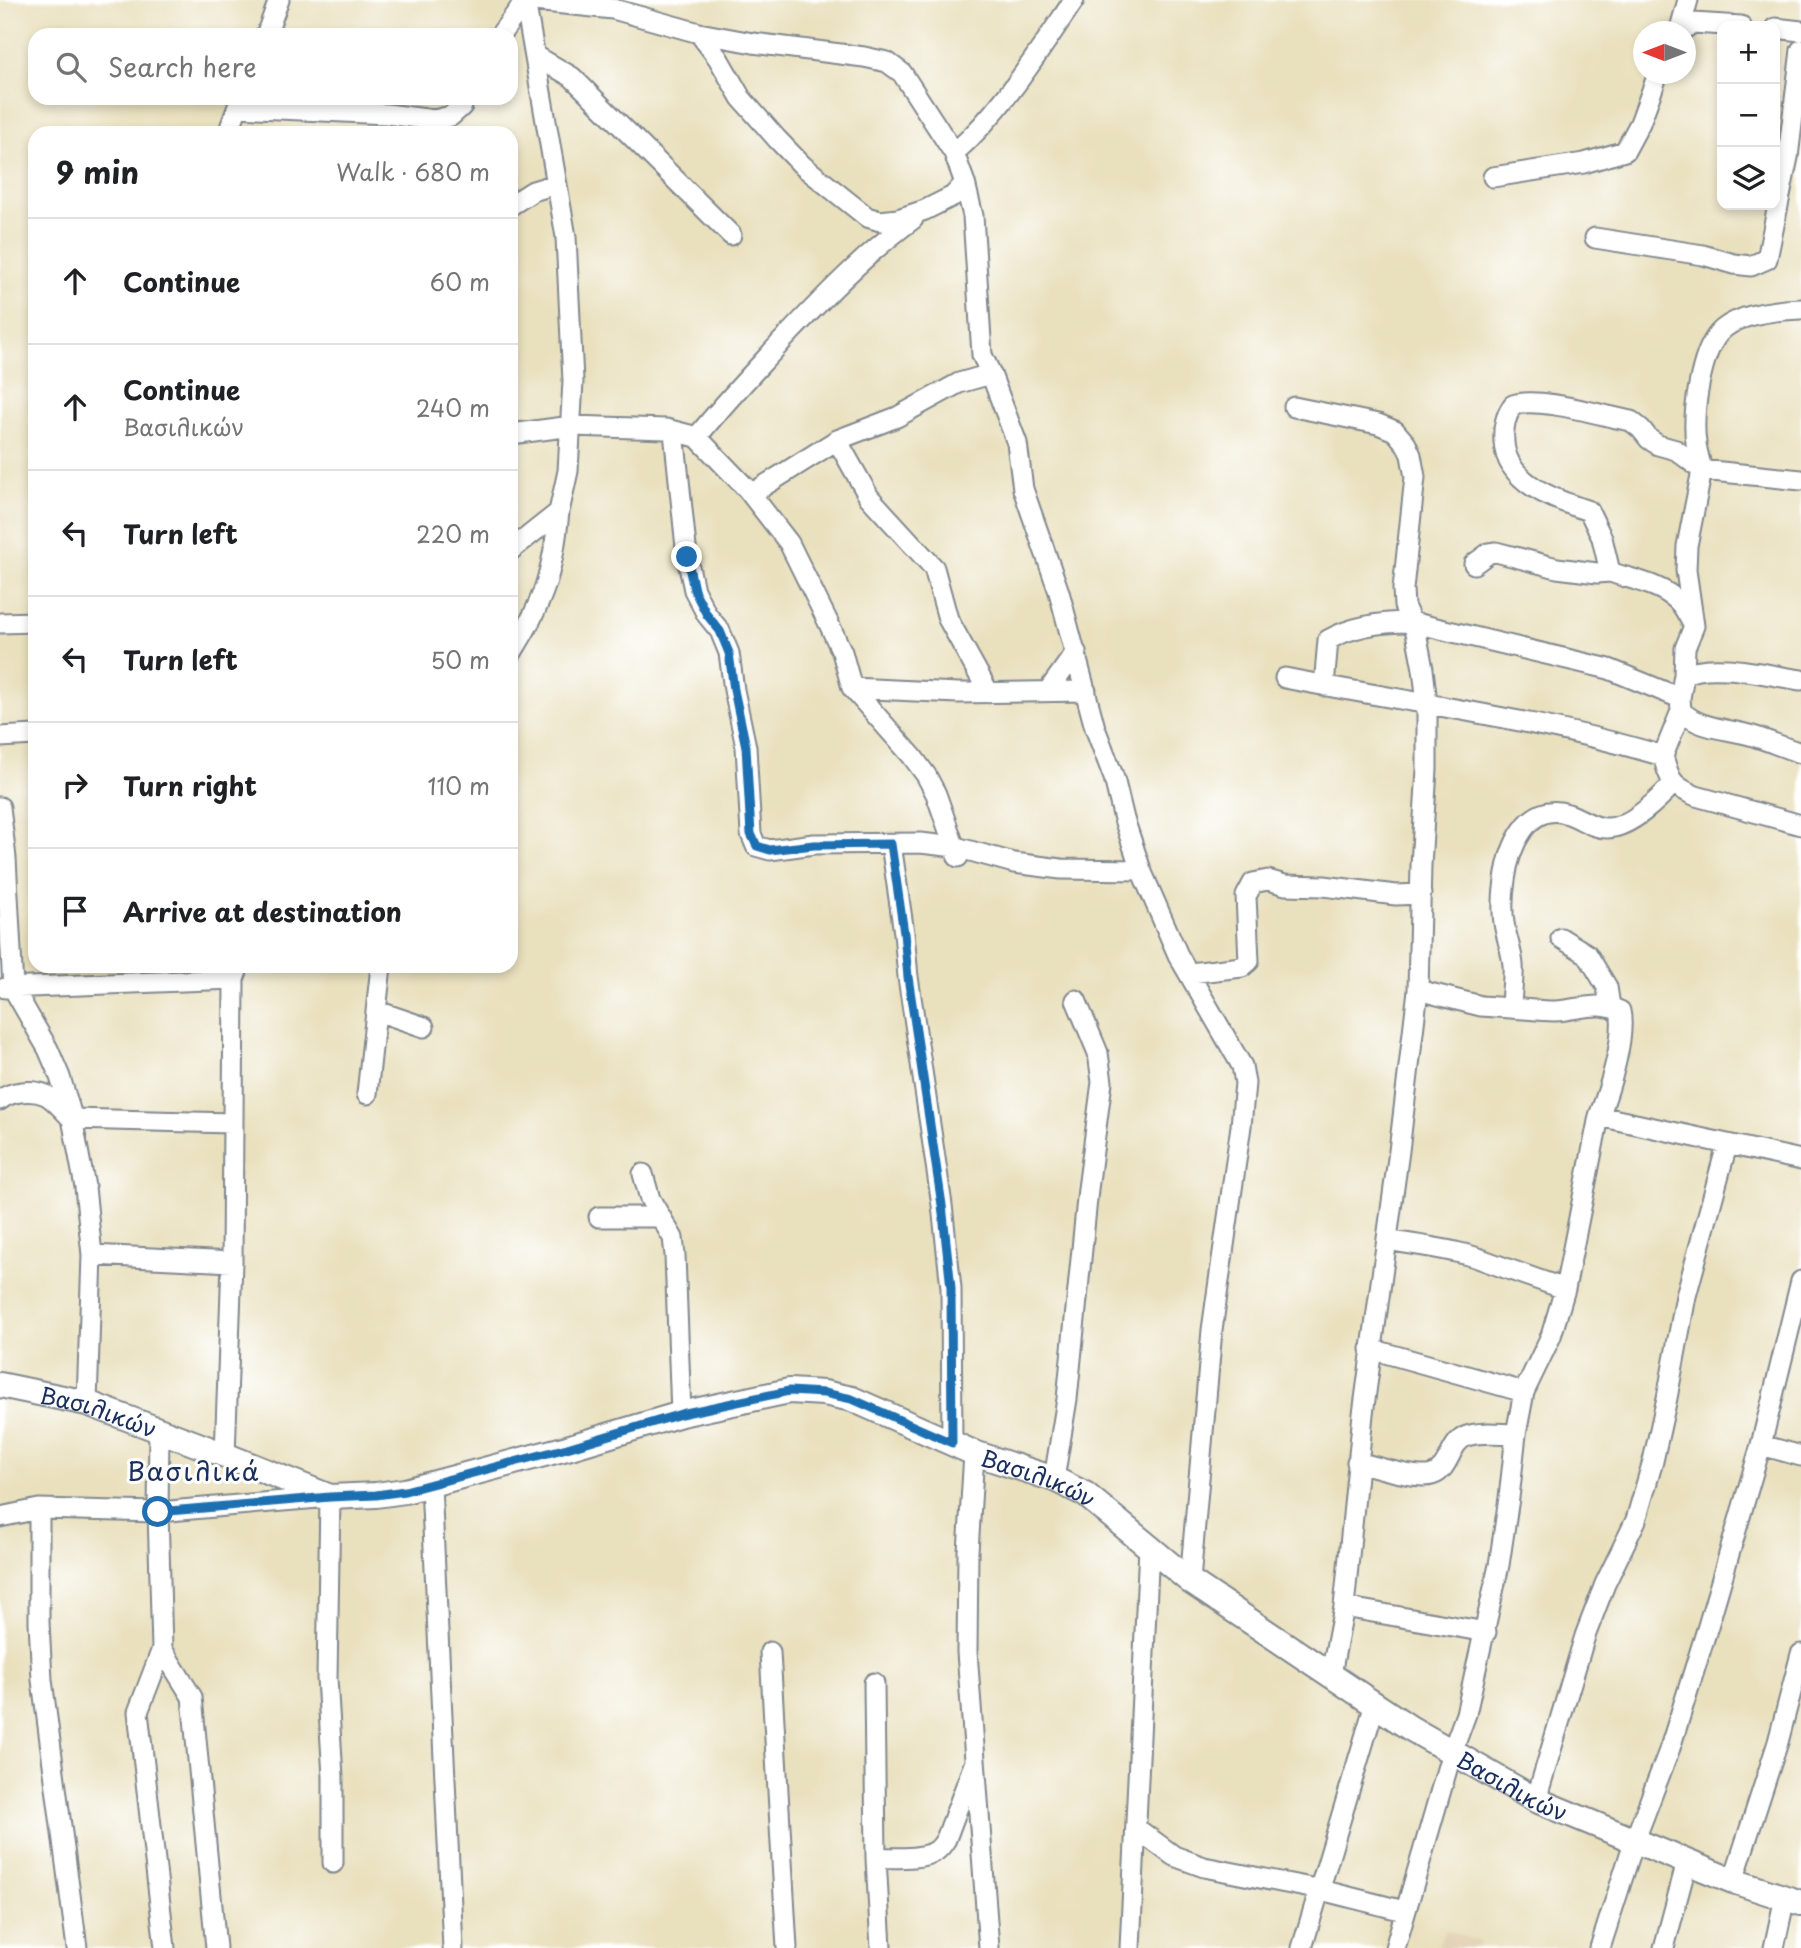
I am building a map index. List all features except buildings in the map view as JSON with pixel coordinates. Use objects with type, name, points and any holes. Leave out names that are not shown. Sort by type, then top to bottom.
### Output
[{"type":"street","points":[[269,28],[279,0]]},
{"type":"street","points":[[525,0],[613,9],[699,33],[753,43],[833,51],[887,62],[902,73],[916,92],[954,153],[973,216],[982,355],[992,374],[1017,443],[1023,489],[1059,592],[1086,691],[1141,870],[1174,945],[1242,1066],[1245,1083],[1212,1330],[1190,1581]]},
{"type":"street","points":[[505,28],[525,0]]},
{"type":"street","points":[[518,642],[539,606],[555,553],[559,512],[568,471],[573,381],[566,237],[525,0]]},
{"type":"street","points":[[954,153],[977,133],[1042,48],[1074,0]]},
{"type":"street","points":[[1682,21],[1688,0]]},
{"type":"street","points":[[1696,23],[1717,24]]},
{"type":"street","points":[[1780,29],[1801,31]]},
{"type":"street","points":[[699,33],[718,58],[741,98],[803,166],[867,217],[880,221],[898,219],[925,210],[953,196],[965,183]]},
{"type":"street","points":[[1595,238],[1742,265],[1751,266],[1766,259],[1788,157],[1801,50]]},
{"type":"street","points":[[536,56],[572,77],[730,235]]},
{"type":"street","points":[[1493,177],[1584,163],[1625,151],[1640,123],[1654,84]]},
{"type":"street","points":[[231,126],[238,105]]},
{"type":"street","points":[[266,105],[434,120],[451,116],[460,105]]},
{"type":"street","points":[[451,126],[461,105]]},
{"type":"street","points":[[518,201],[533,191],[556,184]]},
{"type":"street","points":[[697,437],[828,292],[882,242],[925,210]]},
{"type":"street","points":[[1801,309],[1768,311],[1731,324],[1719,332],[1710,348],[1696,404],[1696,442],[1702,470],[1687,545],[1686,570],[1694,626],[1685,648],[1680,704],[1663,756],[1673,784],[1696,796],[1801,825]]},
{"type":"street","points":[[751,494],[837,440],[897,417],[959,383],[992,374]]},
{"type":"street","points":[[1610,572],[1602,538],[1589,511],[1553,497],[1521,478],[1505,456],[1504,422],[1513,405],[1522,402],[1540,403],[1631,421],[1658,445],[1676,450],[1702,470],[1801,480]]},
{"type":"street","points":[[1294,407],[1378,424],[1395,431],[1411,455],[1415,477],[1403,589],[1405,606],[1423,669],[1427,703],[1418,990],[1357,1462],[1343,1607],[1331,1674]]},
{"type":"street","points":[[518,433],[572,426],[666,429],[697,437],[751,494],[789,543],[842,652],[852,688],[926,775],[936,794],[957,854]]},
{"type":"street","points":[[674,432],[687,557],[694,590],[707,615],[720,631],[729,653],[746,747],[751,834],[757,846],[770,850],[814,845],[920,843],[957,854],[1014,863],[1083,870],[1141,870]]},
{"type":"street","points":[[837,440],[869,497],[934,568],[948,619],[989,693]]},
{"type":"street","points":[[518,544],[559,512]]},
{"type":"street","points":[[1474,564],[1489,553],[1496,552],[1557,568],[1610,572],[1650,584],[1668,594],[1680,602],[1694,626]]},
{"type":"street","points":[[0,623],[28,622]]},
{"type":"street","points":[[1324,686],[1328,640],[1339,634],[1386,622],[1411,622],[1609,670],[1680,704],[1690,720],[1705,726],[1753,736],[1801,753]]},
{"type":"street","points":[[1048,691],[1076,652]]},
{"type":"street","points":[[1684,675],[1693,670],[1718,670],[1801,680]]},
{"type":"street","points":[[1285,678],[1427,703],[1618,742],[1663,756]]},
{"type":"street","points":[[852,688],[989,693],[1086,691]]},
{"type":"street","points":[[0,737],[28,735]]},
{"type":"street","points":[[1511,1008],[1513,966],[1504,921],[1504,881],[1511,849],[1524,830],[1537,814],[1552,810],[1569,814],[1595,826],[1617,827],[1651,807],[1673,784]]},
{"type":"street","points":[[0,807],[6,988],[48,1049],[72,1119],[86,1187],[92,1255],[87,1404]]},
{"type":"street","points":[[891,844],[942,1205],[951,1288],[968,1552],[967,1652],[989,1948]]},
{"type":"street","points":[[1190,973],[1242,967],[1249,961],[1246,896],[1253,883],[1268,880],[1285,885],[1324,886],[1396,895],[1421,894]]},
{"type":"street","points":[[1561,938],[1587,954],[1607,987],[1610,1006]]},
{"type":"street","points":[[6,988],[223,973]]},
{"type":"street","points":[[225,1455],[232,1262],[232,1123],[237,973]]},
{"type":"street","points":[[367,1094],[380,973]]},
{"type":"street","points":[[1395,1948],[1452,1752],[1466,1714],[1486,1632],[1510,1498],[1516,1434],[1524,1392],[1551,1336],[1565,1289],[1599,1116],[1611,1081],[1623,1023],[1620,1011],[1610,1006],[1596,1004],[1554,1011],[1481,1006],[1418,990]]},
{"type":"street","points":[[1054,1479],[1067,1399],[1088,1189],[1102,1082],[1098,1054],[1076,1000]]},
{"type":"street","points":[[377,1011],[424,1027]]},
{"type":"street","points":[[0,1100],[5,1096],[26,1091],[45,1095],[72,1119],[232,1123]]},
{"type":"street","points":[[1599,1116],[1801,1160]]},
{"type":"street","points":[[1536,1800],[1585,1636],[1605,1584],[1636,1520],[1664,1411],[1686,1297],[1727,1145]]},
{"type":"street","points":[[643,1174],[650,1199],[673,1238],[681,1414]]},
{"type":"street","points":[[599,1216],[660,1217]]},
{"type":"street","points":[[1387,1240],[1477,1258],[1495,1267],[1516,1271],[1565,1289]]},
{"type":"street","points":[[92,1255],[232,1262]]},
{"type":"street","points":[[1600,1948],[1634,1842],[1670,1748],[1708,1626],[1761,1445],[1801,1281]]},
{"type":"street","points":[[1371,1349],[1524,1392]]},
{"type":"street","name":"Βασιλικών","points":[[0,1385],[87,1404],[330,1497],[376,1495],[431,1485],[681,1414],[789,1391],[824,1393],[865,1404],[963,1448],[1054,1479],[1085,1494],[1190,1581],[1410,1728],[1536,1800],[1733,1881],[1793,1900]]},
{"type":"street","points":[[159,1432],[158,1512],[162,1649],[138,1712],[165,1948]]},
{"type":"street","points":[[1357,1462],[1423,1476],[1434,1474],[1444,1467],[1458,1440],[1469,1435],[1516,1434]]},
{"type":"street","points":[[1761,1445],[1801,1456]]},
{"type":"street","points":[[431,1485],[453,1948]]},
{"type":"street","points":[[0,1517],[39,1509],[158,1512],[330,1497],[327,1678],[334,1863]]},
{"type":"street","points":[[39,1509],[42,1680],[77,1948]]},
{"type":"street","points":[[1130,1948],[1149,1547]]},
{"type":"street","points":[[1343,1607],[1486,1632]]},
{"type":"street","points":[[162,1649],[192,1697],[216,1948]]},
{"type":"street","points":[[770,1652],[787,1948]]},
{"type":"street","points":[[1733,1881],[1778,1742],[1801,1654]]},
{"type":"street","points":[[874,1683],[876,1858],[881,1948]]},
{"type":"street","points":[[1302,1948],[1375,1704]]},
{"type":"street","points":[[876,1858],[918,1855],[934,1852],[941,1846],[976,1759]]},
{"type":"street","points":[[1136,1828],[1174,1856],[1203,1867],[1321,1890],[1404,1911]]},
{"type":"street","points":[[1664,1948],[1687,1862]]},
{"type":"street","points":[[1774,1948],[1793,1900]]},
{"type":"shaded area","points":[[1445,1930],[1480,1942],[1478,1948],[1437,1948]]},
{"type":"district","name":"Βασιλικά","points":[[194,1470]]},
{"type":"route","points":[[158,1512],[405,1491],[567,1448],[681,1414],[789,1391],[824,1393],[852,1399],[952,1443],[951,1288],[942,1205],[891,844],[814,845],[770,850],[757,846],[751,834],[746,747],[729,653],[720,631],[707,615],[694,590],[687,557]]}]
